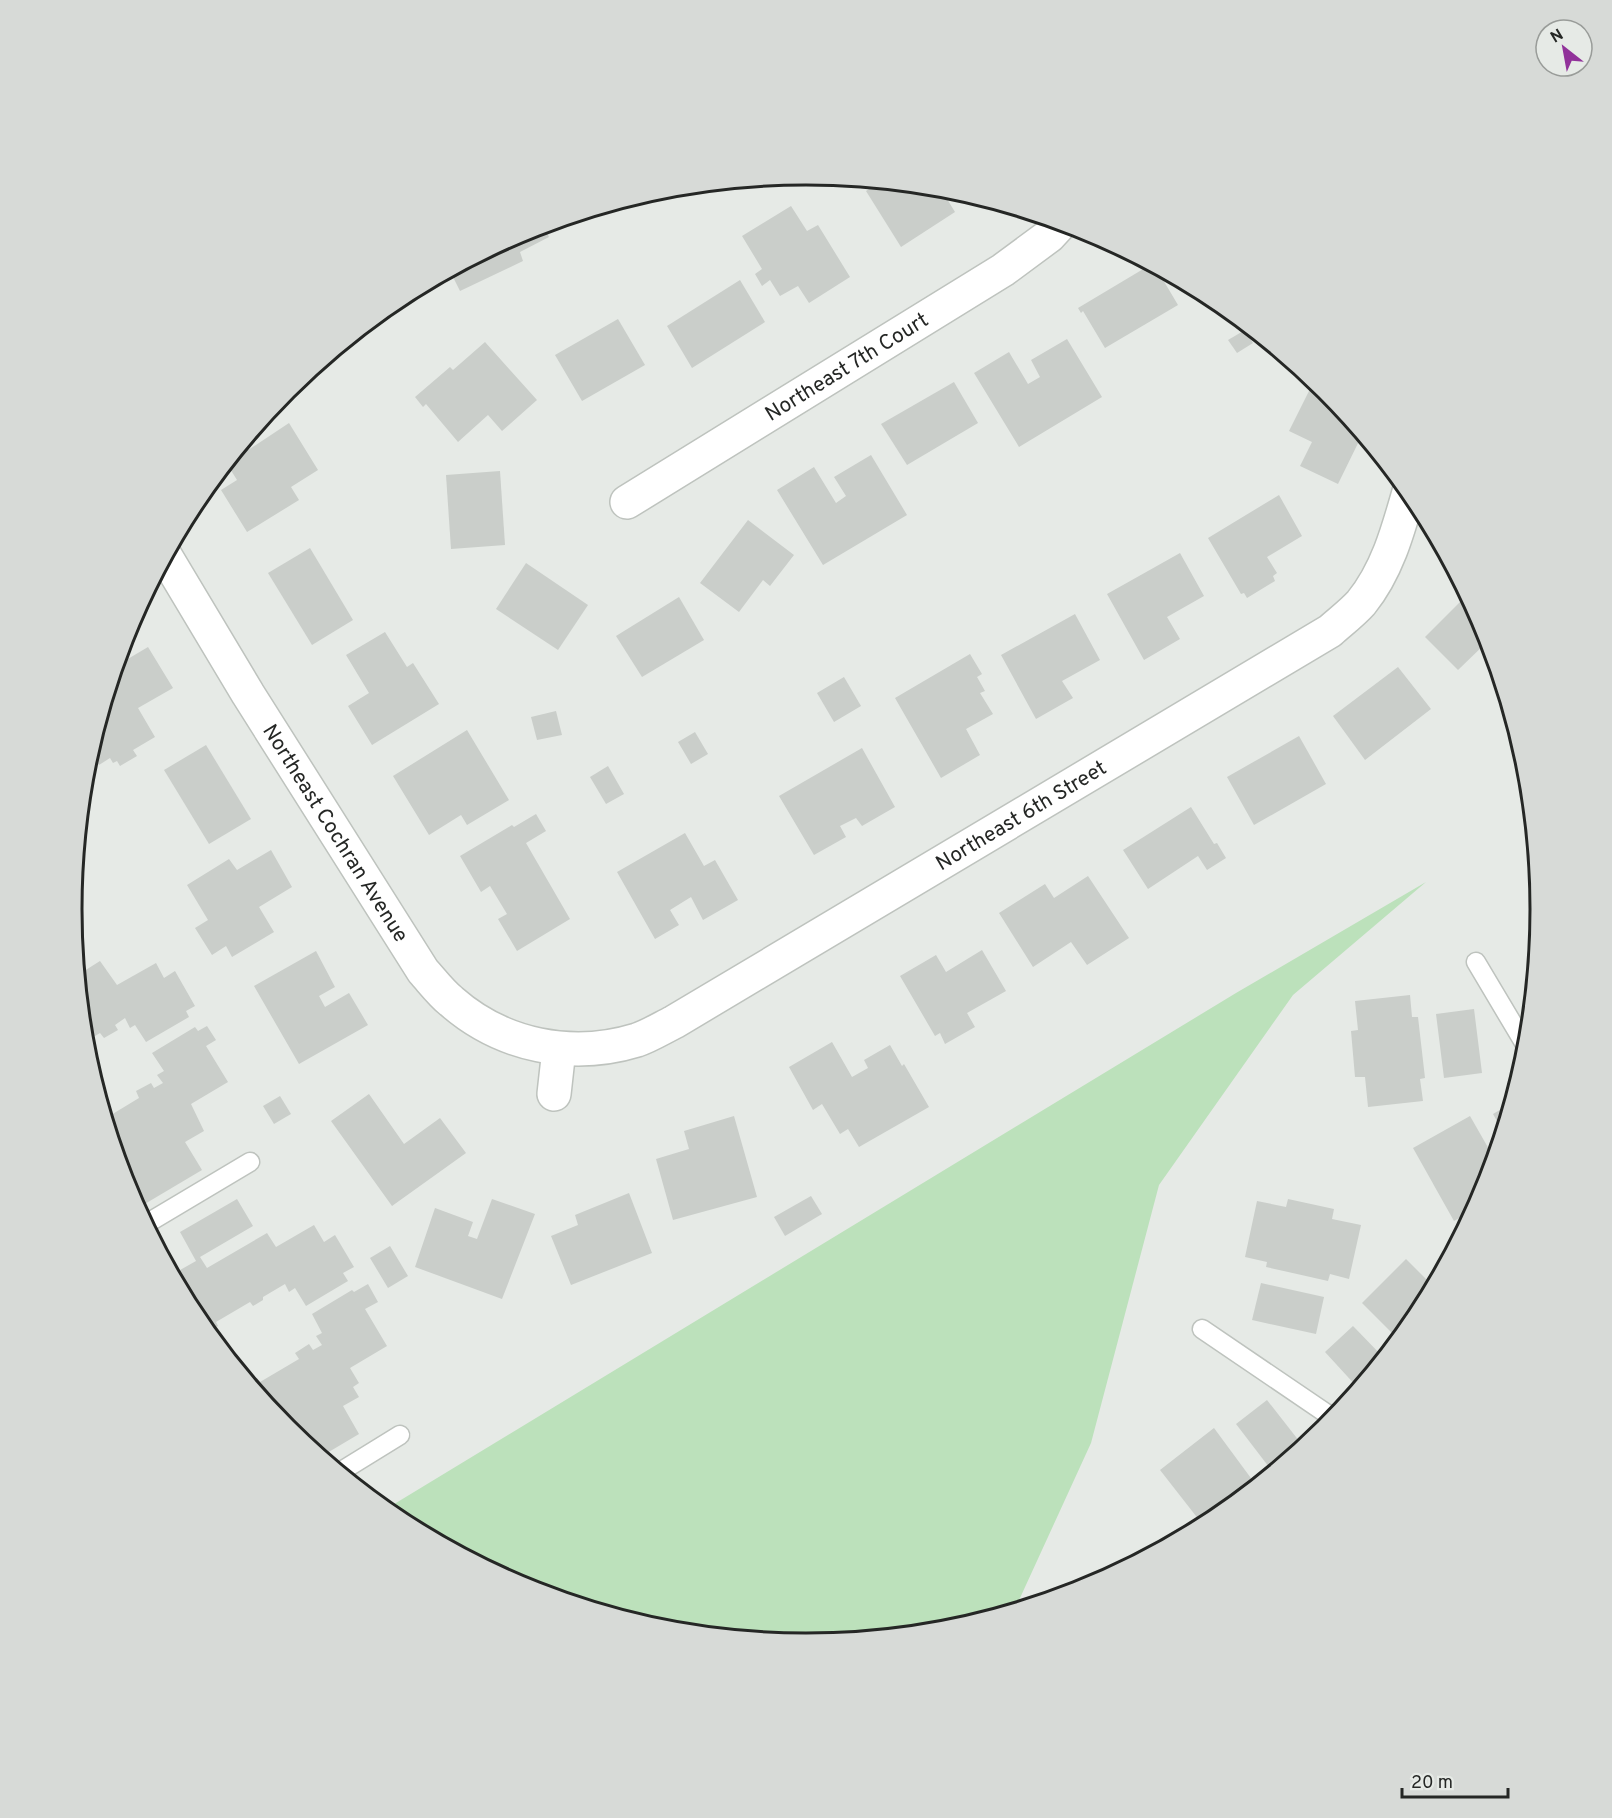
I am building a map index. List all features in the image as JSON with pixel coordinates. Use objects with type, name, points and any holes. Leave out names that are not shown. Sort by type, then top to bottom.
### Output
[{"type":"street","name":"Northeast 7th Court","points":[[627,502],[1003,270],[1054,230]]},
{"type":"street","name":"Northeast 6th Street","points":[[560,1049],[599,1048],[638,1040],[674,1022],[1330,631],[1360,604],[1383,570],[1398,532],[1406,504]]},
{"type":"street","name":"Northeast Cochran Avenue","points":[[170,564],[248,694],[423,971],[451,1001],[483,1025],[520,1041],[560,1049]]},
{"type":"street","points":[[554,1094],[560,1049]]},
{"type":"lane","points":[[1476,962],[1519,1032]]},
{"type":"lane","points":[[153,1220],[250,1162]]},
{"type":"lane","points":[[1202,1329],[1325,1413]]},
{"type":"lane","points":[[347,1468],[400,1436]]},
{"type":"green space","points":[[1426,882],[1293,995],[1159,1185],[1091,1443],[1019,1600],[947,1619],[853,1631],[806,1633],[759,1631],[665,1619],[573,1594],[529,1577],[444,1536],[394,1504],[1236,993]]},
{"type":"building","points":[[869,189],[947,199],[955,212],[901,247],[866,191]]},
{"type":"building","points":[[791,206],[807,231],[818,225],[850,277],[809,303],[798,286],[780,296],[770,280],[762,286],[755,274],[762,269],[742,236]]},
{"type":"building","points":[[548,234],[549,237],[520,252],[523,261],[460,291],[453,277],[486,260]]},
{"type":"building","points":[[1143,269],[1163,279],[1178,305],[1105,348],[1083,311],[1081,313],[1078,308]]},
{"type":"building","points":[[740,280],[765,322],[692,368],[667,326]]},
{"type":"building","points":[[618,319],[645,365],[582,401],[555,355]]},
{"type":"building","points":[[1242,332],[1253,343],[1237,353],[1228,340]]},
{"type":"building","points":[[1067,339],[1102,397],[1019,447],[974,373],[1009,352],[1028,384],[1040,377],[1031,360]]},
{"type":"building","points":[[485,342],[537,400],[502,431],[488,415],[458,442],[426,404],[423,407],[415,397],[450,367],[453,370]]},
{"type":"building","points":[[954,382],[978,423],[907,465],[881,424]]},
{"type":"building","points":[[1310,389],[1358,442],[1338,484],[1300,466],[1312,442],[1289,431]]},
{"type":"building","points":[[289,423],[318,470],[291,487],[299,500],[247,532],[221,490],[237,480],[231,470],[247,451]]},
{"type":"building","points":[[871,455],[907,515],[823,565],[777,490],[814,467],[836,503],[846,496],[834,477]]},
{"type":"building","points":[[500,471],[505,545],[451,549],[446,475]]},
{"type":"building","points":[[1279,495],[1302,536],[1267,557],[1277,573],[1273,576],[1275,581],[1247,598],[1244,593],[1241,594],[1208,538]]},
{"type":"building","points":[[748,520],[794,555],[770,586],[763,580],[739,612],[700,583]]},
{"type":"building","points":[[310,548],[353,620],[312,645],[268,573]]},
{"type":"building","points":[[1180,553],[1204,596],[1167,617],[1180,639],[1144,660],[1107,594]]},
{"type":"building","points":[[526,563],[588,605],[558,650],[496,609]]},
{"type":"building","points":[[679,597],[704,640],[642,677],[616,636]]},
{"type":"building","points":[[1461,601],[1480,648],[1458,670],[1425,637]]},
{"type":"building","points":[[1075,614],[1100,660],[1062,681],[1073,698],[1036,719],[1001,655]]},
{"type":"building","points":[[385,632],[407,667],[413,663],[439,704],[372,745],[348,706],[369,693],[346,655]]},
{"type":"building","points":[[148,647],[173,688],[138,708],[155,737],[133,750],[137,756],[120,766],[117,761],[113,763],[110,758],[99,765],[97,762],[107,722],[128,659]]},
{"type":"building","points":[[970,654],[982,674],[977,677],[985,691],[980,693],[993,714],[966,729],[980,755],[941,778],[895,698]]},
{"type":"building","points":[[1398,667],[1431,709],[1365,760],[1333,716]]},
{"type":"building","points":[[844,677],[861,706],[834,722],[817,693]]},
{"type":"building","points":[[556,711],[562,735],[537,740],[531,717]]},
{"type":"building","points":[[467,730],[509,800],[467,825],[461,815],[429,835],[393,776]]},
{"type":"building","points":[[695,732],[708,754],[691,764],[678,742]]},
{"type":"building","points":[[1299,736],[1326,784],[1254,825],[1227,777]]},
{"type":"building","points":[[206,745],[251,819],[209,844],[164,770]]},
{"type":"building","points":[[862,748],[895,807],[862,826],[856,818],[840,826],[846,837],[814,855],[779,796]]},
{"type":"building","points":[[608,766],[624,794],[606,804],[590,777]]},
{"type":"building","points":[[1191,807],[1214,844],[1217,843],[1226,858],[1207,870],[1198,856],[1148,889],[1123,850]]},
{"type":"building","points":[[536,814],[546,831],[526,843],[570,919],[517,951],[498,919],[507,914],[490,886],[481,892],[460,856],[512,825],[514,827]]},
{"type":"building","points":[[685,833],[704,866],[715,860],[738,900],[703,920],[691,897],[670,910],[679,925],[655,939],[617,872]]},
{"type":"building","points":[[271,850],[292,887],[259,907],[274,932],[232,957],[226,946],[212,955],[195,928],[208,920],[187,885],[229,859],[237,870]]},
{"type":"building","points":[[1088,876],[1129,938],[1087,965],[1071,942],[1033,967],[999,913],[1045,884],[1054,898]]},
{"type":"building","points":[[982,950],[1006,991],[967,1013],[975,1027],[945,1044],[940,1033],[935,1036],[900,976],[936,955],[946,972]]},
{"type":"building","points":[[316,951],[335,987],[319,996],[325,1007],[349,993],[368,1025],[299,1064],[254,986]]},
{"type":"building","points":[[100,961],[117,985],[156,963],[164,978],[175,971],[195,1006],[186,1011],[189,1017],[146,1042],[135,1025],[130,1028],[125,1018],[115,1025],[118,1030],[104,1038],[100,1033],[94,1037],[86,970]]},
{"type":"building","points":[[1410,995],[1412,1017],[1418,1017],[1425,1078],[1420,1079],[1423,1101],[1368,1107],[1365,1077],[1355,1077],[1351,1031],[1358,1030],[1355,1001]]},
{"type":"building","points":[[1474,1009],[1482,1073],[1444,1078],[1436,1014]]},
{"type":"building","points":[[207,1026],[216,1040],[206,1046],[228,1082],[191,1104],[204,1131],[185,1142],[202,1170],[146,1203],[112,1114],[139,1098],[136,1091],[151,1083],[154,1088],[163,1083],[157,1075],[164,1071],[152,1053],[195,1027],[198,1031]]},
{"type":"building","points":[[832,1042],[852,1077],[868,1068],[864,1060],[890,1045],[929,1107],[859,1147],[848,1129],[840,1134],[822,1104],[813,1110],[789,1067]]},
{"type":"building","points":[[369,1094],[404,1144],[440,1118],[466,1153],[392,1206],[331,1121]]},
{"type":"building","points":[[280,1096],[291,1114],[274,1124],[263,1106]]},
{"type":"building","points":[[1501,1109],[1497,1122],[1493,1114]]},
{"type":"building","points":[[734,1116],[757,1197],[673,1220],[656,1159],[689,1149],[684,1131]]},
{"type":"building","points":[[1470,1116],[1489,1148],[1460,1217],[1454,1221],[1413,1148]]},
{"type":"building","points":[[629,1193],[652,1253],[571,1285],[551,1236],[578,1225],[575,1215]]},
{"type":"building","points":[[811,1196],[822,1214],[785,1236],[774,1217]]},
{"type":"building","points":[[237,1199],[253,1226],[200,1257],[207,1268],[267,1233],[276,1247],[314,1225],[324,1242],[335,1235],[354,1267],[343,1273],[348,1281],[306,1306],[295,1288],[289,1292],[285,1284],[253,1306],[250,1302],[216,1322],[218,1326],[216,1327],[179,1271],[196,1261],[180,1232]]},
{"type":"building","points":[[492,1199],[535,1214],[502,1299],[415,1267],[435,1208],[473,1222],[468,1236],[477,1239]]},
{"type":"building","points":[[1288,1199],[1334,1209],[1332,1219],[1361,1225],[1349,1279],[1330,1274],[1328,1281],[1266,1267],[1267,1262],[1245,1257],[1257,1201],[1286,1207]]},
{"type":"building","points":[[390,1246],[408,1276],[388,1288],[370,1258]]},
{"type":"building","points":[[1406,1259],[1427,1280],[1392,1333],[1362,1303]]},
{"type":"building","points":[[1261,1283],[1324,1297],[1316,1334],[1252,1320]]},
{"type":"building","points":[[368,1284],[378,1302],[365,1309],[387,1346],[350,1368],[359,1383],[353,1387],[359,1397],[343,1406],[359,1434],[328,1452],[294,1421],[256,1379],[260,1382],[299,1359],[295,1353],[309,1344],[313,1350],[322,1345],[316,1336],[322,1333],[312,1314],[352,1290],[354,1292]]},
{"type":"building","points":[[1353,1326],[1378,1352],[1353,1382],[1325,1352]]},
{"type":"building","points":[[1267,1400],[1298,1439],[1268,1465],[1236,1424]]},
{"type":"building","points":[[1214,1428],[1251,1479],[1197,1518],[1160,1470]]}]
